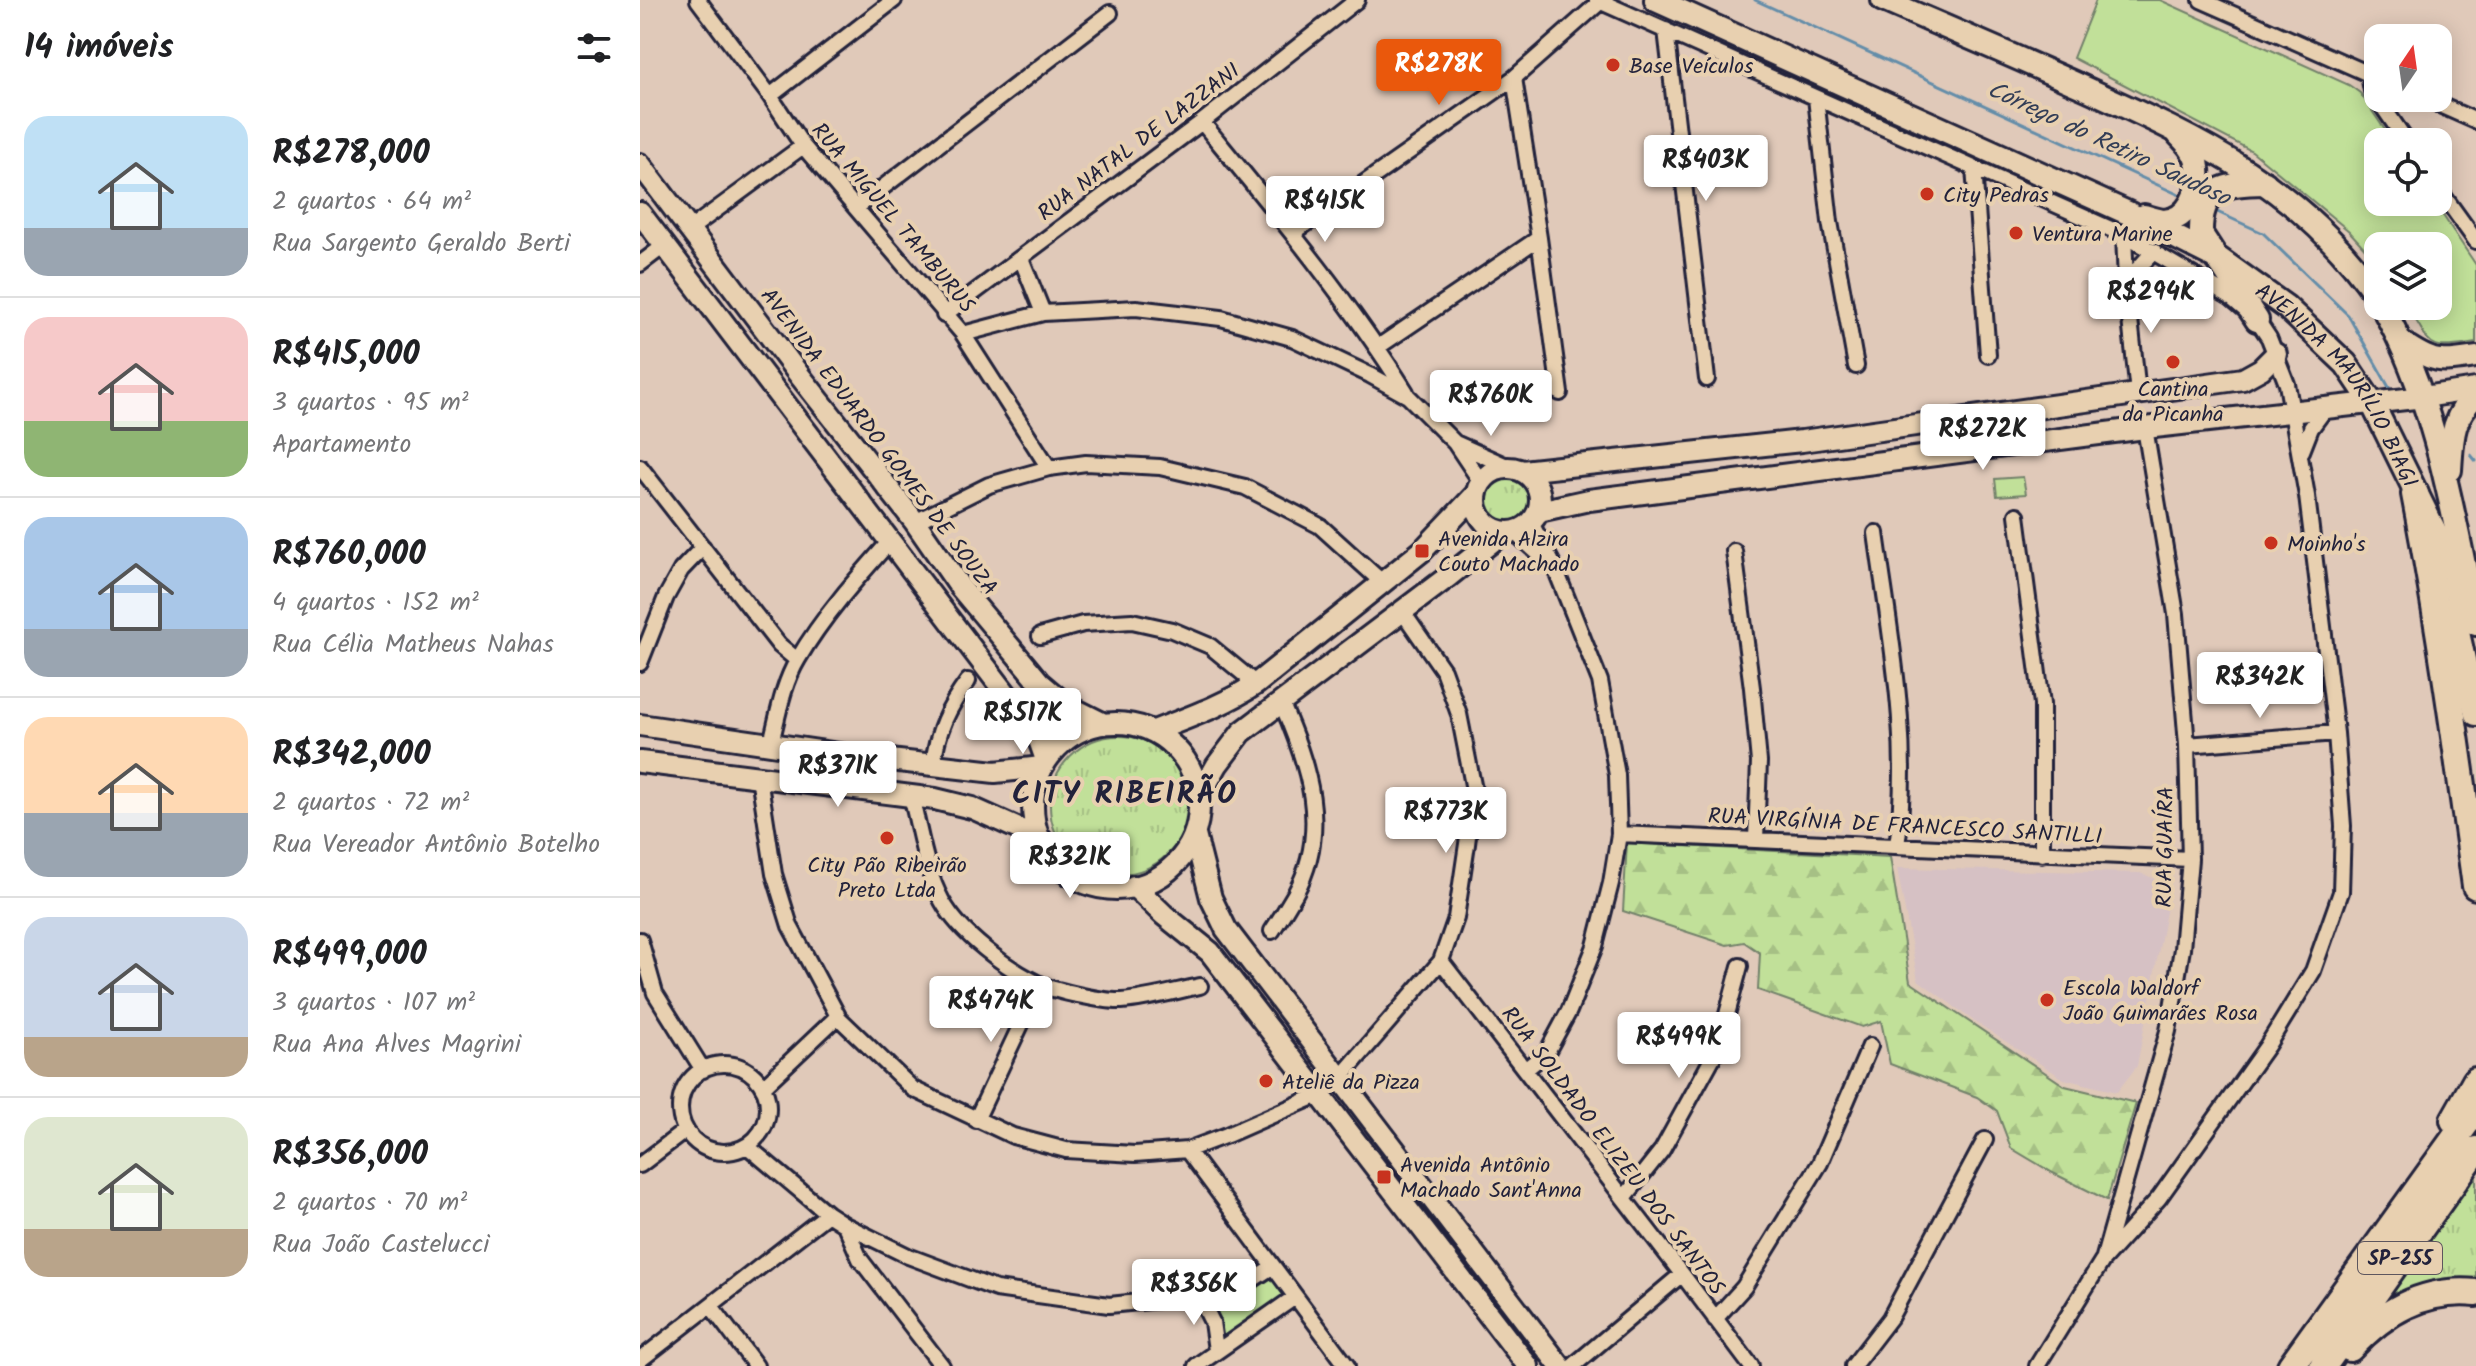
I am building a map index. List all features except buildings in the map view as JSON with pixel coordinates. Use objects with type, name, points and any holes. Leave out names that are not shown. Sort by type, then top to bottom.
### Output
[{"type":"highway","points":[[2415,494],[2456,737],[2476,886]]},
{"type":"highway","points":[[2344,1291],[2396,1206],[2461,1110],[2476,1081]]},
{"type":"highway","name":"SP-255","points":[[2291,1366],[2476,1109]]},
{"type":"highway","name":"SP-255","points":[[2323,1366],[2476,1150]]},
{"type":"highway","points":[[2335,1366],[2367,1330],[2400,1307],[2437,1294],[2476,1293]]},
{"type":"main road","name":"AVENIDA MAURÍLIO BIAGI","points":[[1656,0],[2126,224],[2219,259],[2286,307],[2346,364],[2372,403],[2436,533],[2476,714]]},
{"type":"main road","points":[[1883,0],[2169,126],[2226,156],[2315,223],[2364,279]]},
{"type":"main road","points":[[2169,126],[2188,144],[2208,184]]},
{"type":"main road","points":[[2257,320],[2201,234],[2193,216],[2193,198],[2208,184],[2265,183]]},
{"type":"main road","points":[[2126,224],[2193,216]]},
{"type":"main road","name":"AVENIDA MAURÍLIO BIAGI","points":[[2390,320],[2424,397],[2448,487],[2476,624]]},
{"type":"main road","points":[[2448,487],[2453,431],[2468,402],[2476,396]]},
{"type":"street","name":"RUA MIGUEL TAMBURUS","points":[[698,0],[770,96],[803,146],[963,334],[1049,468]]},
{"type":"street","points":[[770,96],[894,0]]},
{"type":"street","name":"RUA NATAL DE LAZZANI","points":[[944,315],[1202,122],[1357,0]]},
{"type":"street","points":[[2201,0],[2364,72]]},
{"type":"street","points":[[1293,233],[1514,78],[1598,1],[1974,168],[2126,224],[2154,251],[2230,297],[2257,320]]},
{"type":"street","points":[[856,208],[1110,13]]},
{"type":"street","points":[[1666,30],[1707,379]]},
{"type":"street","points":[[1514,78],[1560,393]]},
{"type":"street","points":[[1816,98],[1830,222],[1856,366]]},
{"type":"street","points":[[2461,114],[2476,106]]},
{"type":"street","points":[[2452,110],[2476,121]]},
{"type":"street","points":[[1202,122],[1293,233],[1378,347],[1408,396],[1455,443],[1479,488],[1477,506],[1491,528],[1522,525],[1589,500],[2145,428],[2294,413],[2476,389]]},
{"type":"street","points":[[690,229],[803,146]]},
{"type":"street","name":"AVENIDA EDUARDO GOMES DE SOUZA","points":[[640,164],[915,522],[960,587],[1040,683],[1066,705],[1104,724]]},
{"type":"street","points":[[1974,168],[1988,355]]},
{"type":"street","points":[[2452,208],[2476,241]]},
{"type":"street","points":[[640,213],[1026,720],[1039,740],[1044,763]]},
{"type":"street","points":[[2126,224],[2126,282],[2138,393]]},
{"type":"street","points":[[1378,347],[1539,238]]},
{"type":"street","points":[[640,264],[665,245]]},
{"type":"street","points":[[2126,282],[2154,251]]},
{"type":"street","points":[[1021,258],[1043,313]]},
{"type":"street","points":[[963,334],[1043,313],[1136,308],[1221,318],[1292,338],[1408,396]]},
{"type":"street","name":"AVENIDA MAURÍLIO BIAGI","points":[[2102,1261],[2159,1198],[2267,1046],[2313,971],[2341,892],[2343,826],[2336,733],[2301,455],[2287,384],[2269,338],[2257,320]]},
{"type":"street","points":[[2402,342],[2432,360],[2443,362],[2476,357]]},
{"type":"street","points":[[1154,731],[1203,712],[1256,684],[1422,551],[1494,471],[1802,441],[2243,379],[2253,375],[2276,354]]},
{"type":"street","points":[[779,393],[800,376]]},
{"type":"street","points":[[2214,383],[2220,419]]},
{"type":"street","points":[[2061,404],[2064,439]]},
{"type":"street","points":[[2301,455],[2311,428],[2325,409]]},
{"type":"street","name":"RUA GUAÍRA","points":[[2102,1261],[2168,1031],[2182,949],[2190,859],[2187,745],[2176,614],[2145,428]]},
{"type":"street","points":[[1802,441],[1806,472]]},
{"type":"street","points":[[1200,795],[1217,765],[1242,732],[1522,525],[1540,492],[1530,476],[1455,443]]},
{"type":"street","points":[[915,522],[989,485],[1049,468],[1086,463],[1160,467],[1245,487],[1320,526],[1383,583]]},
{"type":"street","points":[[640,467],[779,645],[797,660]]},
{"type":"street","points":[[2017,515],[2042,704],[2042,854]]},
{"type":"street","points":[[1522,525],[1555,568],[1600,681],[1617,775],[1619,834],[1611,883],[1595,946],[1569,1011],[1547,1052],[1525,1070]]},
{"type":"street","points":[[1876,533],[1894,668],[1903,768],[1903,808],[1897,846]]},
{"type":"street","points":[[771,743],[785,690],[797,660],[854,582],[891,540]]},
{"type":"street","points":[[640,663],[666,597],[681,570],[703,547]]},
{"type":"street","points":[[1734,551],[1759,762],[1756,839]]},
{"type":"street","points":[[939,603],[960,587]]},
{"type":"street","points":[[1340,1078],[1441,961],[1456,918],[1474,790],[1459,714],[1443,670],[1402,611]]},
{"type":"street","points":[[1040,636],[1083,624],[1132,621],[1172,630],[1210,646],[1256,684]]},
{"type":"street","points":[[1324,630],[1344,656]]},
{"type":"street","points":[[933,765],[936,738],[953,701],[968,681]]},
{"type":"street","points":[[1272,931],[1297,892],[1314,835],[1313,798],[1298,740],[1281,702]]},
{"type":"street","points":[[1104,724],[1129,724],[1154,731],[1176,747],[1192,769],[1200,795],[1200,816],[1195,835],[1187,851],[1170,869],[1149,882],[1115,889],[1081,881],[1053,860],[1033,817],[1034,788],[1044,763],[1055,748],[1076,732],[1104,724]]},
{"type":"street","points":[[640,725],[846,755],[995,772],[1044,763]]},
{"type":"street","points":[[2187,745],[2336,733]]},
{"type":"street","points":[[842,787],[846,755]]},
{"type":"street","points":[[640,762],[911,796],[972,808],[1041,839]]},
{"type":"street","points":[[759,777],[774,874],[790,926],[838,1016],[913,1089],[1013,1136],[1066,1150],[1135,1154],[1187,1150],[1321,1094]]},
{"type":"street","points":[[911,796],[942,901],[958,924],[993,955],[1040,984],[1121,1001],[1200,986]]},
{"type":"street","name":"RUA VIRGÍNIA DE FRANCESCO SANTILLI","points":[[1619,834],[2190,859]]},
{"type":"street","points":[[1195,835],[1211,898],[1226,929],[1560,1366]]},
{"type":"street","points":[[1134,886],[1210,952],[1528,1366]]},
{"type":"street","points":[[640,940],[644,971],[703,1070]]},
{"type":"street","name":"RUA SOLDADO ELIZEU DOS SANTOS","points":[[1441,961],[1751,1366]]},
{"type":"street","points":[[1624,1198],[1662,1150],[1718,1048],[1740,966]]},
{"type":"street","points":[[976,1120],[1040,984]]},
{"type":"street","points":[[1267,1025],[1288,1011]]},
{"type":"street","points":[[763,1087],[838,1016]]},
{"type":"street","points":[[1715,1319],[1744,1287],[1820,1163],[1870,1046]]},
{"type":"street","points":[[716,1065],[743,1068],[763,1087],[768,1099],[765,1126],[747,1146],[720,1152],[694,1141],[686,1130],[680,1103],[684,1089],[703,1070],[716,1065]]},
{"type":"street","points":[[640,1165],[686,1130]]},
{"type":"street","points":[[1853,1366],[1890,1318],[1985,1140]]},
{"type":"street","points":[[747,1146],[845,1225],[908,1256],[996,1289],[1109,1305],[1199,1296],[1252,1280],[1272,1267]]},
{"type":"street","points":[[1187,1150],[1347,1366]]},
{"type":"street","points":[[640,1360],[828,1214]]},
{"type":"street","points":[[1431,1238],[1450,1223]]},
{"type":"street","points":[[845,1225],[860,1259],[942,1366]]},
{"type":"street","points":[[2037,1366],[2102,1261]]},
{"type":"street","points":[[1573,1366],[1682,1274]]},
{"type":"street","points":[[1199,1296],[1212,1322],[1216,1350]]},
{"type":"street","points":[[1196,1366],[1295,1297]]},
{"type":"street","points":[[711,1306],[756,1366]]},
{"type":"shaded area","name":"Escola Waldorf João Guimarães Rosa","points":[[1897,868],[2140,873],[2171,885],[2137,1066],[2117,1092],[2064,1079],[1974,1021],[1918,980]]},
{"type":"green space","points":[[2096,0],[2160,0],[2349,85],[2364,99],[2364,112],[2373,112],[2384,128],[2364,128],[2364,216],[2443,216],[2476,265],[2476,343],[2438,346],[2427,338],[2416,320],[2452,320],[2452,232],[2364,232],[2364,248],[2349,231],[2252,151],[2073,58]]},
{"type":"green space","points":[[1508,474],[1526,481],[1533,499],[1526,517],[1508,524],[1490,517],[1483,499],[1490,481]]},
{"type":"green space","points":[[2023,477],[2026,494],[1997,496],[1995,479]]},
{"type":"green space","points":[[1119,736],[1145,741],[1168,756],[1183,779],[1188,805],[1183,831],[1168,854],[1145,869],[1119,874],[1093,869],[1070,854],[1055,831],[1050,805],[1055,779],[1070,756],[1093,741]]},
{"type":"green space","points":[[1627,843],[1890,857],[1910,982],[2065,1086],[2136,1103],[2107,1200],[2011,1148],[1997,1111],[1977,1097],[1890,1064],[1881,1021],[1862,1027],[1758,990],[1760,953],[1744,942],[1727,945],[1623,911]]},
{"type":"green space","points":[[2476,1168],[2476,1290],[2369,1322]]},
{"type":"green space","points":[[1272,1269],[1294,1296],[1217,1349],[1201,1297]]},
{"type":"waterway","name":"Córrego do Retiro Saudoso","points":[[1755,0],[2186,198]]},
{"type":"waterway","name":"Córrego do Retiro Saudoso","points":[[2215,211],[2263,233],[2348,315],[2390,389]]},
{"type":"waterway","name":"Córrego do Retiro Saudoso","points":[[2471,455],[2476,461]]},
{"type":"place","name":"Base Veículos","points":[[1613,65]]},
{"type":"place","name":"City Pedras","points":[[1927,194]]},
{"type":"place","name":"Ventura Marine","points":[[2016,233]]},
{"type":"place","name":"Cantina da Picanha","points":[[2173,362]]},
{"type":"place","name":"Moinho's","points":[[2271,543]]},
{"type":"place","name":"Avenida Alzira Couto Machado","points":[[1422,551]]},
{"type":"place","name":"City Pão Ribeirão Preto Ltda","points":[[887,838]]},
{"type":"place","name":"Escola Waldorf João Guimarães Rosa","points":[[2047,1000]]},
{"type":"place","name":"Ateliê da Pizza","points":[[1266,1081]]},
{"type":"place","name":"Avenida Antônio Machado Sant'Anna","points":[[1384,1177]]},
{"type":"district","name":"CITY RIBEIRÃO","points":[[1125,793]]}]
